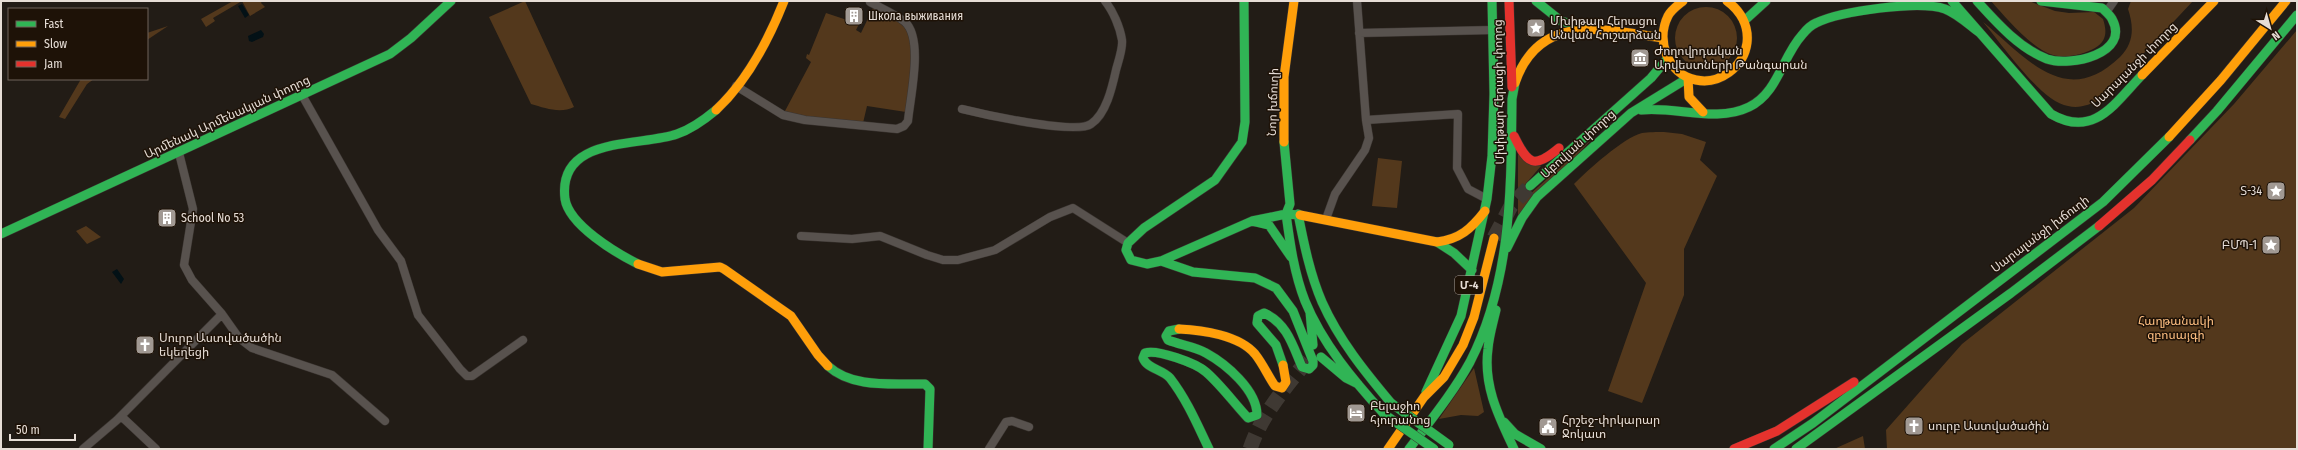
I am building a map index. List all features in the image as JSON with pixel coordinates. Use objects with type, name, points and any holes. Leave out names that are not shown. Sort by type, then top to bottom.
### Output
[{"type":"main road","name":"Արմենակ Արմենակյան փողոց","points":[[1,234],[179,153],[390,54],[411,38],[451,1]]},
{"type":"main road","points":[[784,1],[757,54],[736,86],[710,114],[688,130],[676,135],[615,143],[593,151],[573,166],[566,184],[564,199],[570,212],[595,237],[624,256],[656,271],[723,267],[791,316],[814,352],[839,374],[858,380],[925,384],[930,389],[931,414],[928,449]]},
{"type":"main road","points":[[1244,1],[1245,122],[1244,135],[1239,148],[1223,171],[1206,187],[1144,228],[1128,243],[1126,250],[1131,260],[1147,264],[1161,261],[1252,221],[1286,214],[1298,214],[1326,219],[1437,242],[1453,241],[1467,233],[1484,211]]},
{"type":"main road","name":"Նոր խճուղի","points":[[1290,204],[1283,132],[1283,96],[1294,1]]},
{"type":"main road","name":"Մխիթար Հերացի փողոց","points":[[1487,199],[1492,156],[1492,1]]},
{"type":"main road","name":"Մխիթար Հերացի փողոց","points":[[1506,251],[1512,183],[1513,132],[1513,91],[1508,1]]},
{"type":"main road","points":[[1536,1],[1562,21],[1589,30]]},
{"type":"main road","points":[[1684,1],[1674,9],[1667,18],[1662,38],[1667,59],[1681,74],[1688,78],[1711,80],[1733,70],[1744,56],[1747,44],[1747,32],[1744,21],[1737,9],[1727,1]]},
{"type":"main road","points":[[1744,21],[1766,1]]},
{"type":"main road","points":[[1952,1],[1980,33]]},
{"type":"main road","points":[[1977,1],[2010,34],[2036,54],[2060,62],[2072,62],[2092,58],[2103,51],[2113,41],[2116,31],[2114,20],[2107,11],[2102,8],[2041,1]]},
{"type":"main road","name":"Սարալանջի փողոց","points":[[1980,33],[2051,114],[2061,121],[2088,123],[2102,116],[2121,98],[2214,1]]},
{"type":"main road","name":"Սարալանջի խճուղի","points":[[1774,449],[1813,423],[2103,202],[2140,168],[2204,100],[2286,1]]},
{"type":"main road","points":[[1631,113],[1657,107],[1726,114],[1738,112],[1759,100],[1773,85],[1801,36],[1815,24],[1832,17],[1897,3],[1943,8],[1980,33]]},
{"type":"main road","points":[[1796,449],[2012,294],[2113,215],[2152,180],[2217,111],[2297,15]]},
{"type":"main road","points":[[1513,91],[1525,60],[1554,34],[1566,31],[1589,30],[1662,38]]},
{"type":"main road","name":"Աբովյան փողոց","points":[[1530,186],[1651,78],[1667,59]]},
{"type":"main road","points":[[1688,78],[1689,97],[1703,112]]},
{"type":"main road","name":"Աբովյան փողոց","points":[[1506,251],[1522,218],[1537,197],[1631,113],[1688,78]]},
{"type":"main road","points":[[1513,132],[1525,157],[1532,162],[1540,162],[1591,123],[1608,116]]},
{"type":"main road","name":"Մ-4","points":[[1388,449],[1424,397],[1461,316],[1487,199]]},
{"type":"main road","points":[[1313,345],[1310,312],[1295,264],[1286,214],[1290,204],[1298,214],[1316,285],[1323,304],[1339,333],[1391,403],[1452,447]]},
{"type":"main road","points":[[1252,221],[1264,224],[1272,229],[1295,264]]},
{"type":"main road","points":[[1424,397],[1444,377],[1463,345],[1474,317],[1494,238]]},
{"type":"main road","points":[[1437,242],[1454,253],[1472,270]]},
{"type":"main road","points":[[1506,251],[1505,270],[1486,366],[1488,385],[1497,415],[1514,449]]},
{"type":"main road","name":"Մ-4","points":[[1409,449],[1451,391],[1478,346],[1506,251]]},
{"type":"main road","points":[[1161,261],[1191,272],[1241,276],[1262,281],[1273,286],[1284,297],[1296,316],[1313,361],[1311,368],[1306,369],[1302,366],[1283,326],[1273,317],[1264,314],[1258,316],[1257,323],[1276,345],[1282,362],[1286,382],[1285,386],[1280,388],[1273,384],[1262,363],[1251,350],[1240,344],[1201,332],[1181,330],[1169,331],[1166,336],[1168,340],[1206,353],[1237,377],[1257,408],[1257,415],[1249,418],[1205,371],[1176,358],[1150,351],[1145,353],[1143,358],[1145,363],[1168,376],[1187,401],[1209,449]]},
{"type":"main road","points":[[1310,312],[1358,384],[1384,414],[1434,449]]},
{"type":"main road","points":[[1322,357],[1346,378],[1358,384]]},
{"type":"main road","points":[[1734,449],[1777,432],[1852,383],[1888,366]]},
{"type":"main road","points":[[1497,415],[1515,434],[1541,449]]},
{"type":"street","points":[[962,109],[1016,122],[1077,127],[1090,126],[1102,115],[1115,74],[1122,41],[1111,10],[1105,1]]},
{"type":"street","points":[[1326,219],[1336,194],[1365,150],[1369,138],[1366,120],[1357,1]]},
{"type":"street","points":[[2107,11],[2114,1]]},
{"type":"street","points":[[736,86],[783,115],[805,120],[897,129],[904,126],[908,121],[909,113],[915,51],[914,37],[906,23],[870,2]]},
{"type":"street","points":[[1359,33],[1493,30]]},
{"type":"street","points":[[302,95],[378,230],[401,261],[418,315],[460,370],[467,376],[472,376],[523,340]]},
{"type":"street","points":[[1366,120],[1458,114],[1457,168],[1468,189],[1487,199]]},
{"type":"street","points":[[179,153],[193,208],[184,265],[192,280],[222,314],[239,338],[252,348],[332,375],[384,421]]},
{"type":"street","points":[[801,236],[852,239],[880,236],[943,260],[958,260],[995,250],[1050,217],[1073,208],[1128,243]]},
{"type":"street","points":[[83,449],[121,416],[222,314]]},
{"type":"street","points":[[121,416],[156,449]]},
{"type":"street","points":[[988,449],[1006,422],[1012,421],[1029,426]]},
{"type":"green space","points":[[233,1],[242,1],[213,18],[215,21],[206,27],[201,19]]},
{"type":"green space","points":[[242,1],[262,1],[261,3],[265,7],[250,16]]},
{"type":"green space","points":[[525,1],[574,107],[558,110],[547,109],[531,104],[489,17]]},
{"type":"green space","points":[[1991,1],[2029,1],[2055,11],[2069,13],[2094,12],[2103,19],[2105,28],[2104,39],[2095,48],[2086,52],[2069,56],[2053,55],[2036,46],[2011,24]]},
{"type":"green space","points":[[2131,1],[2193,1],[2100,100],[2081,106],[2068,106],[2057,102],[2046,94],[2022,71],[1983,22],[2015,50],[2047,72],[2064,78],[2081,79],[2100,72],[2125,52],[2132,34],[2128,9]]},
{"type":"green space","points":[[1706,7],[1718,9],[1728,16],[1735,26],[1737,38],[1735,50],[1728,60],[1718,67],[1706,69],[1694,67],[1684,60],[1677,50],[1675,38],[1677,26],[1684,16],[1694,9]]},
{"type":"green space","points":[[873,8],[899,22],[907,32],[910,42],[911,66],[906,112],[867,106],[863,123],[805,117],[785,111],[811,62],[806,58],[807,54],[809,55],[826,13],[859,24],[856,30],[861,33]]},
{"type":"green space","points":[[168,26],[148,39],[148,33]]},
{"type":"green space","name":"Հաղթանակի զբոսայգի","points":[[2297,30],[2297,449],[1887,449],[1886,430],[1962,344],[2134,208],[2234,104]]},
{"type":"green space","points":[[80,80],[93,80],[87,84],[65,119],[59,117]]},
{"type":"green space","points":[[1664,132],[1682,134],[1706,142],[1700,160],[1717,176],[1684,249],[1684,295],[1642,403],[1608,391],[1646,283],[1574,184],[1597,163],[1625,141],[1642,133]]},
{"type":"green space","points":[[1594,137],[1518,217],[1518,154],[1541,166],[1523,187],[1529,195]]},
{"type":"green space","points":[[1378,158],[1402,161],[1397,208],[1372,206]]},
{"type":"green space","points":[[86,226],[101,237],[87,244],[76,231]]},
{"type":"green space","points":[[1474,368],[1484,412],[1478,416],[1461,415],[1439,419]]},
{"type":"green space","points":[[1863,436],[1865,449],[1834,449]]},
{"type":"shaded area","points":[[242,4],[249,15],[245,18],[238,6]]},
{"type":"shaded area","points":[[261,30],[264,34],[263,37],[252,42],[249,41],[248,36]]},
{"type":"shaded area","points":[[117,269],[124,279],[121,284],[112,272]]},
{"type":"tunnel","points":[[1494,238],[1511,206],[1530,186]]},
{"type":"tunnel","points":[[1250,449],[1261,423],[1276,399],[1312,355]]},
{"type":"traffic: fast","points":[[1,234],[390,54],[411,38],[451,1]]},
{"type":"traffic: fast","points":[[1244,1],[1245,122],[1242,142],[1215,180],[1144,228],[1128,243],[1126,250],[1131,260],[1147,264],[1161,261],[1252,221],[1286,214],[1290,204],[1284,142]]},
{"type":"traffic: fast","points":[[1426,392],[1461,316],[1487,199],[1492,156],[1494,94],[1492,1]]},
{"type":"traffic: fast","points":[[1536,1],[1561,21],[1586,28]]},
{"type":"traffic: fast","points":[[1744,21],[1766,1]]},
{"type":"traffic: fast","points":[[1952,1],[2051,114],[2066,121],[2080,122],[2092,120],[2102,114],[2113,106],[2142,75]]},
{"type":"traffic: fast","points":[[1977,1],[2018,42],[2047,59],[2057,61],[2083,59],[2106,49],[2113,41],[2116,31],[2112,19],[2102,8],[2041,1]]},
{"type":"traffic: fast","points":[[1641,110],[1654,109],[1723,114],[1736,112],[1749,107],[1759,101],[1767,93],[1795,44],[1812,25],[1843,14],[1899,6],[1933,7],[1945,9],[1980,33]]},
{"type":"traffic: fast","points":[[2190,140],[2217,111],[2297,15]]},
{"type":"traffic: fast","points":[[1530,186],[1651,78],[1667,59]]},
{"type":"traffic: fast","points":[[1507,248],[1522,218],[1537,197],[1631,113],[1688,78]]},
{"type":"traffic: fast","points":[[1409,449],[1449,396],[1470,362],[1484,331],[1494,299],[1506,233],[1511,166],[1512,99],[1515,83]]},
{"type":"traffic: fast","points":[[638,264],[606,245],[575,219],[568,209],[565,199],[566,178],[574,164],[587,154],[604,147],[662,138],[677,134],[698,124],[716,110]]},
{"type":"traffic: fast","points":[[1774,449],[1813,423],[2103,202],[2169,137]]},
{"type":"traffic: fast","points":[[1300,215],[1286,214],[1295,269],[1305,301],[1320,332],[1330,347],[1350,375],[1384,414]]},
{"type":"traffic: fast","points":[[1298,214],[1305,248],[1322,302],[1344,342],[1391,403]]},
{"type":"traffic: fast","points":[[1252,221],[1269,225],[1291,257]]},
{"type":"traffic: fast","points":[[1796,449],[2011,293],[2099,226]]},
{"type":"traffic: fast","points":[[1437,242],[1454,253],[1472,270]]},
{"type":"traffic: fast","points":[[1161,261],[1193,272],[1255,278],[1276,288],[1293,311],[1313,361],[1313,365],[1309,369],[1302,367],[1292,343],[1284,329],[1272,317],[1264,313],[1258,316],[1257,323],[1276,345],[1283,365]]},
{"type":"traffic: fast","points":[[1496,310],[1489,344],[1487,363],[1488,376],[1490,388],[1498,413],[1514,449]]},
{"type":"traffic: fast","points":[[1310,312],[1313,345]]},
{"type":"traffic: fast","points":[[1179,329],[1169,331],[1166,336],[1168,340],[1192,347],[1214,358],[1239,379],[1252,396],[1256,406],[1257,415],[1248,418],[1217,383],[1201,368],[1167,355],[1151,352],[1145,353],[1143,358],[1145,362],[1151,367],[1167,375],[1176,386],[1191,412],[1209,449]]},
{"type":"traffic: fast","points":[[1321,357],[1346,378],[1358,384]]},
{"type":"traffic: fast","points":[[828,366],[838,373],[861,382],[925,384],[930,389],[928,449]]},
{"type":"traffic: fast","points":[[1391,403],[1449,445]]},
{"type":"traffic: fast","points":[[1384,414],[1434,449]]},
{"type":"traffic: fast","points":[[1504,422],[1515,434],[1541,449]]},
{"type":"traffic: slow","points":[[716,110],[727,99],[756,59],[784,1]]},
{"type":"traffic: slow","points":[[1284,142],[1284,77],[1294,1]]},
{"type":"traffic: slow","points":[[1683,1],[1668,16],[1663,35],[1664,45],[1671,63],[1678,71],[1686,77],[1705,81],[1721,77],[1736,67],[1745,52],[1747,31],[1743,19],[1736,9],[1727,1]]},
{"type":"traffic: slow","points":[[2142,75],[2214,1]]},
{"type":"traffic: slow","points":[[2169,137],[2221,80],[2286,1]]},
{"type":"traffic: slow","points":[[1515,83],[1526,60],[1540,45],[1557,35],[1576,30],[1596,30],[1618,31],[1662,38]]},
{"type":"traffic: slow","points":[[1688,78],[1689,97],[1703,112]]},
{"type":"traffic: slow","points":[[1300,215],[1437,242],[1459,236],[1470,228],[1485,211]]},
{"type":"traffic: slow","points":[[1388,449],[1424,397],[1444,377],[1463,345],[1474,317],[1494,238]]},
{"type":"traffic: slow","points":[[638,264],[662,272],[720,267],[724,269],[791,316],[818,355],[828,366]]},
{"type":"traffic: slow","points":[[1179,329],[1209,332],[1240,342],[1255,354],[1275,386],[1282,388],[1286,382],[1283,365]]},
{"type":"traffic: jam","points":[[1509,1],[1512,87]]},
{"type":"traffic: jam","points":[[1514,136],[1523,153],[1532,161],[1543,159],[1559,148]]},
{"type":"traffic: jam","points":[[2099,226],[2152,180],[2190,140]]},
{"type":"traffic: jam","points":[[1734,449],[1777,431],[1854,382]]},
{"type":"place","name":"Школа выживания","points":[[854,16]]},
{"type":"place","name":"Մխիթար Հերացու Անվան Հուշարձան","points":[[1536,28]]},
{"type":"place","name":"Ժողովրդական Արվեստների Թանգարան","points":[[1640,58]]},
{"type":"place","name":"Տ-34","points":[[2276,191]]},
{"type":"place","name":"School No 53","points":[[167,218]]},
{"type":"place","name":"ԲՄՊ-1","points":[[2271,245]]},
{"type":"place","name":"Սուրբ Աստվածածին եկեղեցի","points":[[145,345]]},
{"type":"place","name":"Բելաջիո հյուրանոց","points":[[1356,413]]},
{"type":"place","name":"սուրբ Աստվածածին","points":[[1914,426]]},
{"type":"place","name":"Հրշեջ-փրկարար Ջոկատ","points":[[1548,427]]}]
